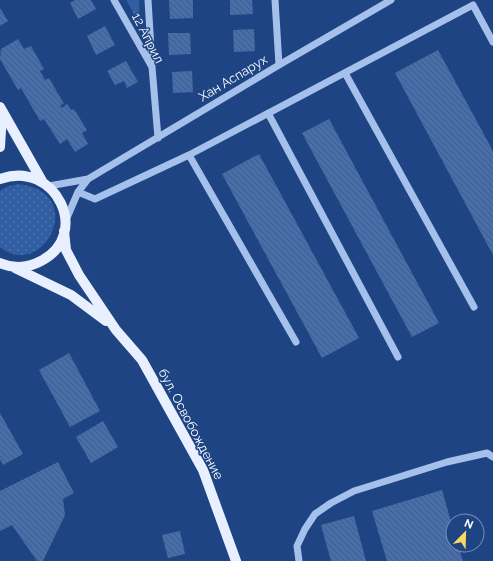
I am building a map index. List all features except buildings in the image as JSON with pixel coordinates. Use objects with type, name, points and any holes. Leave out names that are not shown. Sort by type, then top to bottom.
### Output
[{"type":"main road","points":[[0,147],[2,131],[1,109]]},
{"type":"main road","points":[[1,109],[45,183],[61,201],[66,220],[64,231],[58,247],[45,260],[28,266],[3,264]]},
{"type":"main road","points":[[0,179],[17,175],[34,178],[45,183]]},
{"type":"main road","name":"бул. Освобождение","points":[[64,231],[66,250],[71,262],[116,330],[142,360],[203,470],[236,561]]},
{"type":"main road","name":"бул. Освобождение","points":[[3,264],[71,295],[87,305],[116,330]]},
{"type":"street","name":"12 Април","points":[[114,0],[152,67],[158,138]]},
{"type":"street","points":[[148,0],[152,67]]},
{"type":"street","points":[[275,0],[279,65]]},
{"type":"street","name":"Хан Аспарух","points":[[66,220],[78,192],[88,179],[391,0]]},
{"type":"street","points":[[78,192],[95,199],[189,155],[473,5],[493,42]]},
{"type":"street","points":[[345,73],[474,307]]},
{"type":"street","points":[[268,113],[398,357]]},
{"type":"street","points":[[189,155],[296,342]]},
{"type":"street","name":"Хан Аспарух","points":[[45,183],[88,179]]},
{"type":"street","points":[[299,561],[297,546],[315,514],[354,491],[447,462],[487,453],[493,457]]},
{"type":"green space","points":[[126,0],[139,0],[140,25]]},
{"type":"green space","points":[[18,184],[40,190],[52,202],[55,217],[52,232],[44,245],[31,253],[16,255],[0,247],[0,191],[6,187]]}]
